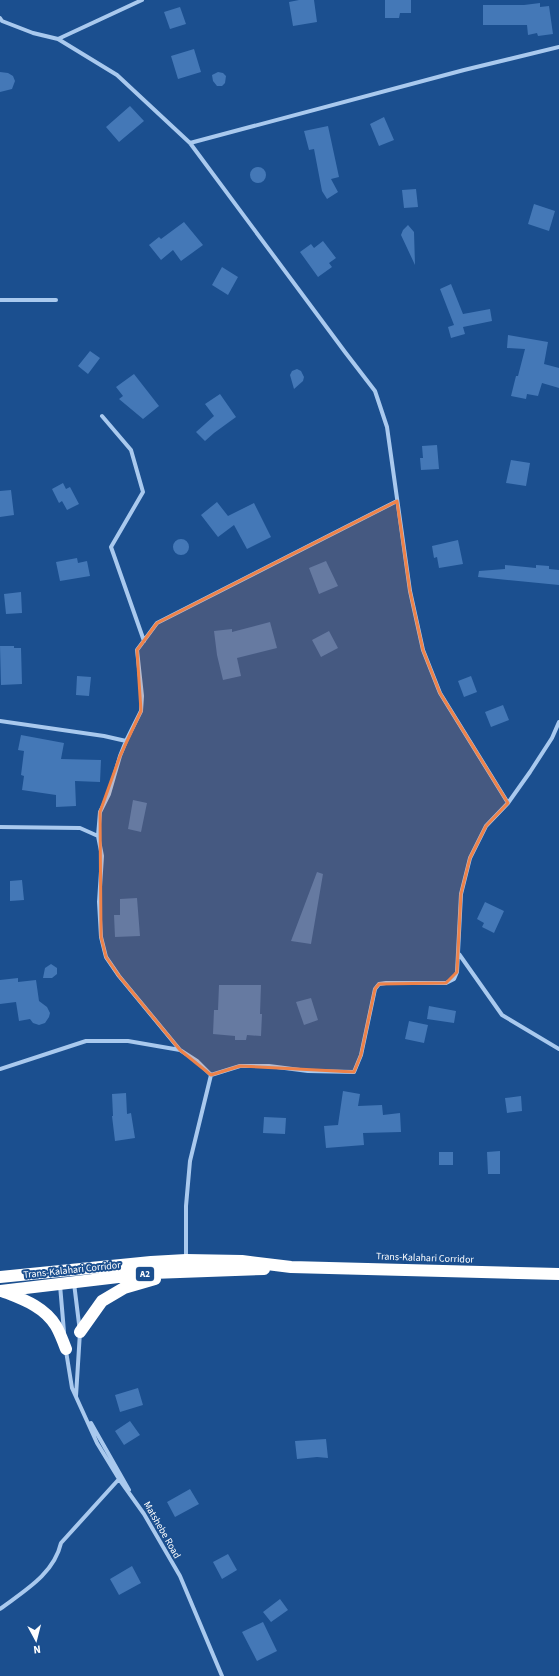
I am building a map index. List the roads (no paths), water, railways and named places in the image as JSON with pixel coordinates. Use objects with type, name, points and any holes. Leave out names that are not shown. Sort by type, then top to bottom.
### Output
[{"type":"highway","name":"Trans-Kalahari Corridor","points":[[0,1277],[59,1277],[187,1266],[243,1270],[291,1267],[559,1274]]},
{"type":"highway","points":[[80,1332],[102,1301],[124,1288],[187,1266]]},
{"type":"highway","name":"Trans-Kalahari Corridor","points":[[0,1291],[59,1277]]},
{"type":"highway","points":[[0,1291],[28,1302],[47,1314],[56,1326],[66,1349]]},
{"type":"street","points":[[58,39],[142,0]]},
{"type":"street","points":[[1,20],[33,33],[58,39],[117,75],[190,143],[375,391],[388,427],[410,591],[423,650],[440,693],[508,803]]},
{"type":"street","points":[[190,143],[464,70],[559,47]]},
{"type":"street","points":[[0,300],[56,300]]},
{"type":"street","points":[[102,416],[131,450],[143,492],[110,547],[144,641]]},
{"type":"street","points":[[211,1075],[197,1061],[180,1050],[119,976],[106,957],[101,937],[99,902],[102,856],[98,836],[100,812],[109,794],[126,741],[141,710],[142,696],[137,650],[157,623],[397,501]]},
{"type":"street","points":[[0,721],[104,736],[126,741]]},
{"type":"street","points":[[211,1075],[240,1066],[269,1066],[308,1071],[354,1072],[362,1055],[375,989],[379,984],[386,982],[446,983],[454,979],[457,972],[459,954],[461,894],[470,858],[486,826],[508,803],[530,772],[559,722]]},
{"type":"street","points":[[0,827],[80,828],[98,836]]},
{"type":"street","points":[[459,954],[502,1015],[559,1049]]},
{"type":"street","points":[[0,1069],[86,1041],[128,1042],[180,1050]]},
{"type":"street","points":[[187,1266],[186,1206],[190,1161],[211,1075]]},
{"type":"street","points":[[73,1276],[80,1332],[76,1398]]},
{"type":"street","points":[[59,1277],[70,1381],[76,1398],[97,1443],[119,1479],[144,1514],[180,1576],[221,1676]]},
{"type":"street","name":"Matshebe Road","points":[[76,1398],[180,1576]]},
{"type":"street","points":[[0,1609],[36,1582],[59,1554],[61,1543],[119,1479]]}]
